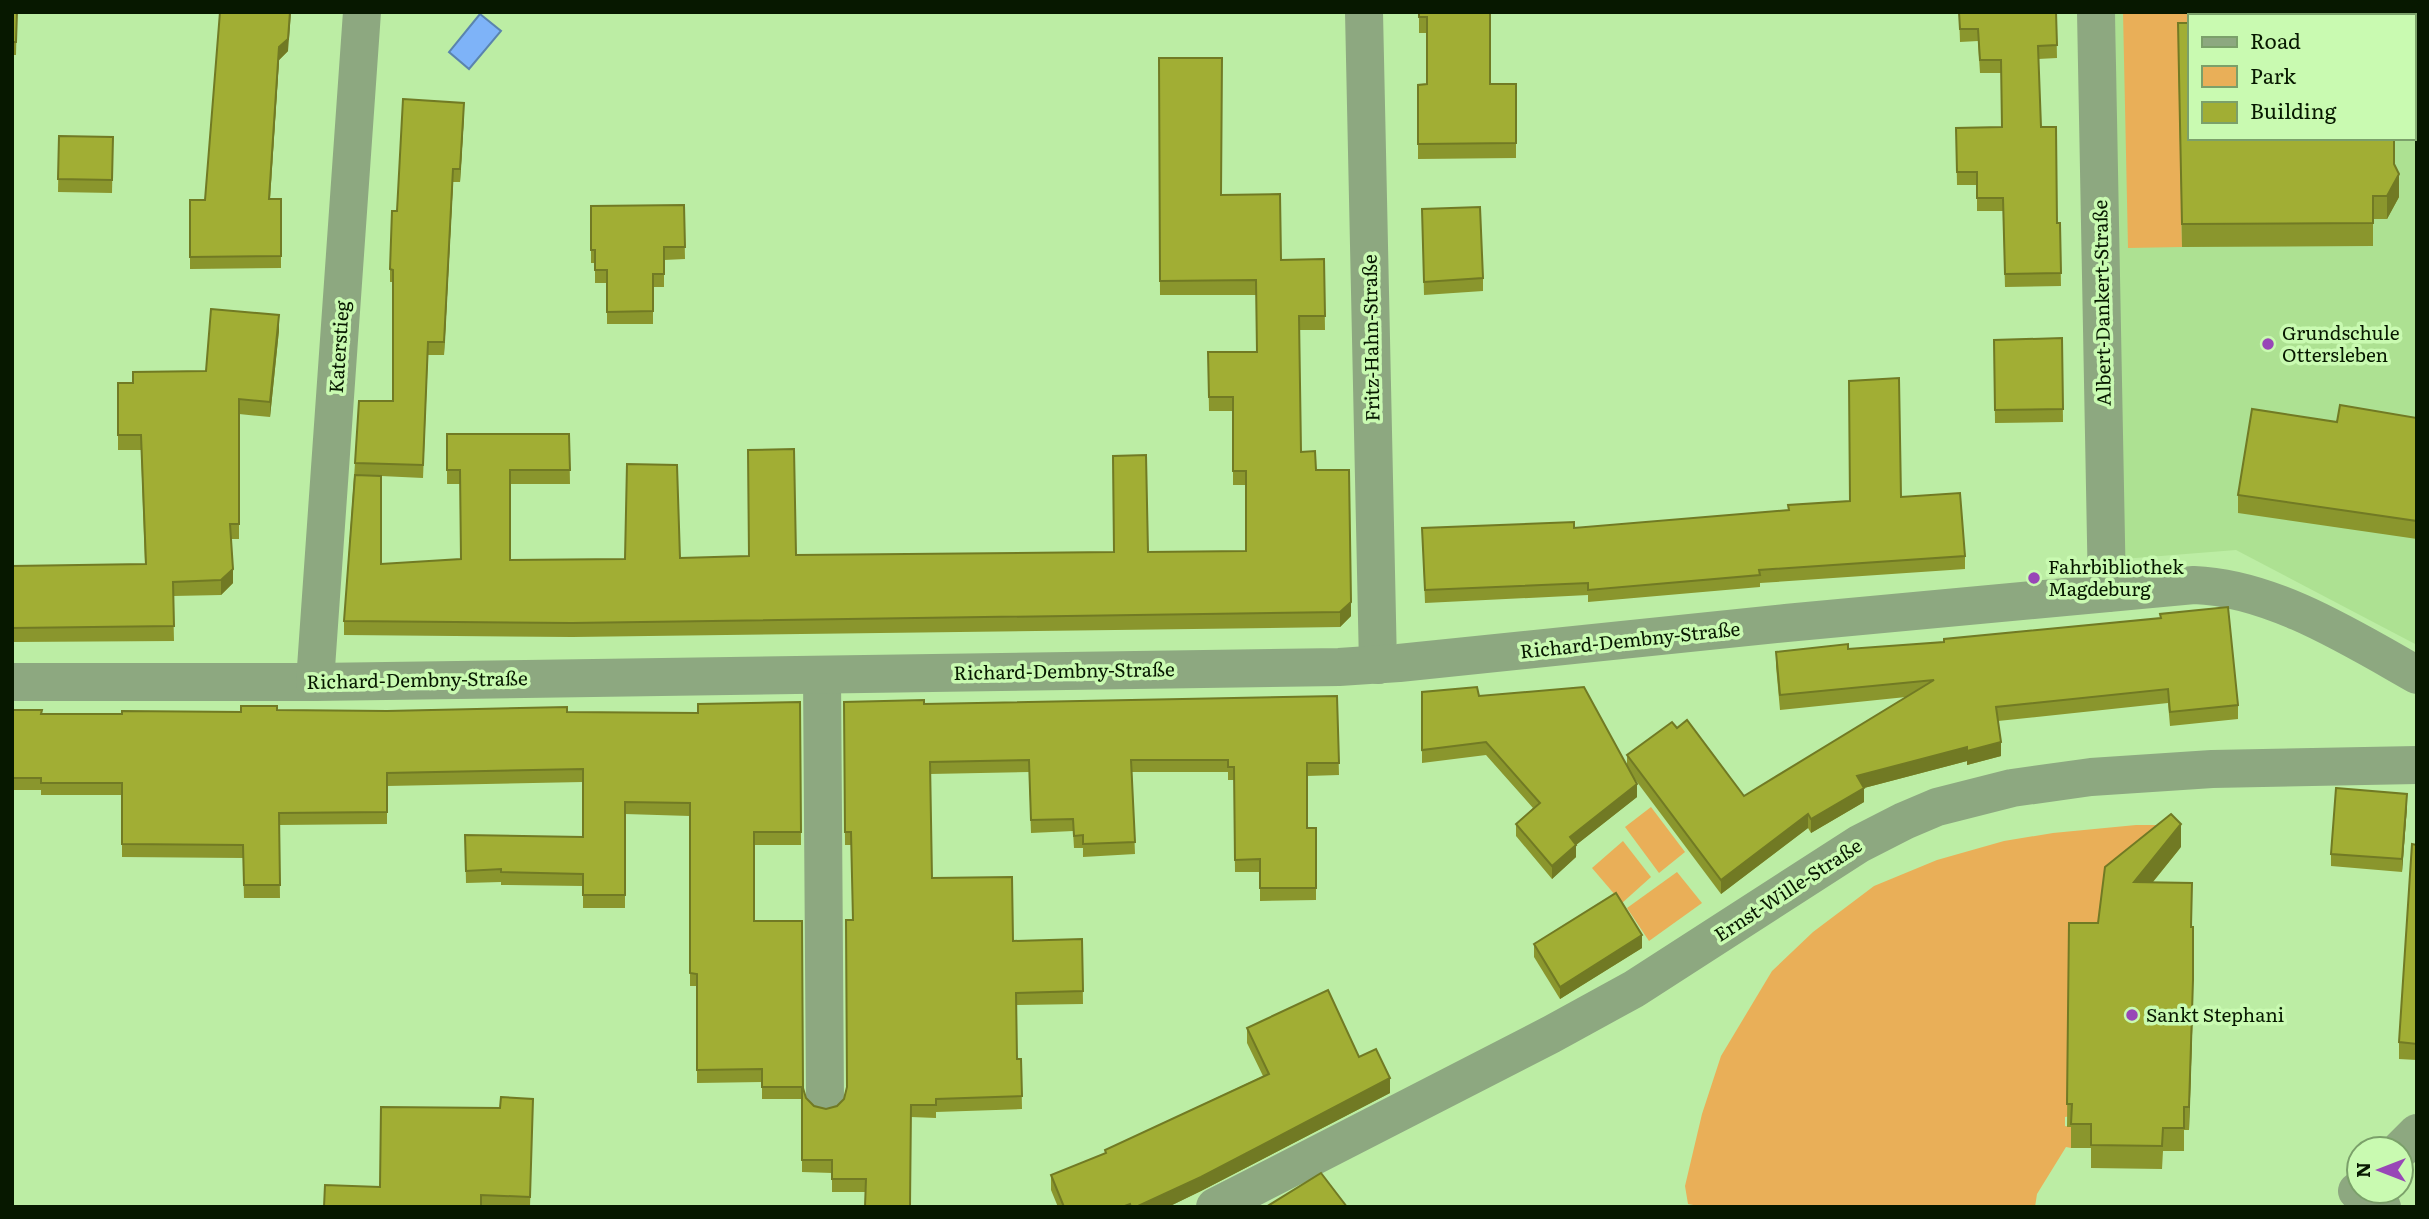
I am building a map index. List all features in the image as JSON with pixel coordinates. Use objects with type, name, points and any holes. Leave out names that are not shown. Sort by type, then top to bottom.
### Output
[{"type":"street","name":"Katerstieg","points":[[315,682],[362,12]]},
{"type":"street","name":"Fritz-Hahn-Straße","points":[[1364,12],[1378,665]]},
{"type":"street","name":"Albert-Dankert-Straße","points":[[2096,12],[2108,593]]},
{"type":"street","name":"Richard-Dembny-Straße","points":[[12,682],[315,682],[1378,665],[1799,621],[2194,585],[2242,591],[2295,611],[2417,675]]},
{"type":"street","points":[[822,675],[825,1100]]},
{"type":"street","name":"Ernst-Wille-Straße","points":[[1215,1207],[1538,1042],[1634,989],[1859,844],[1937,807],[2012,788],[2091,777],[2211,769],[2417,765]]},
{"type":"shaded area","name":"Grundschule Ottersleben","points":[[2115,12],[2417,12],[2417,645],[2236,550],[2123,559]]},
{"type":"green space","points":[[2123,12],[2270,12],[2188,14],[2188,46],[2178,47],[2182,247],[2128,248]]},
{"type":"green space","points":[[1651,807],[1685,852],[1659,873],[1625,827]]},
{"type":"green space","points":[[2136,825],[2164,825],[2104,946],[2069,947],[2069,956],[2078,956],[2067,1066],[2067,1075],[2073,1075],[2072,1116],[2065,1117],[2065,1126],[2072,1127],[2071,1148],[2066,1147],[2037,1194],[2035,1207],[1704,1207],[1688,1204],[1685,1186],[1702,1114],[1721,1056],[1772,971],[1813,932],[1874,886],[1937,860],[2004,841]]},
{"type":"green space","points":[[1623,841],[1651,877],[1622,903],[1592,868]]},
{"type":"green space","points":[[1677,872],[1702,903],[1649,941],[1627,908]]},
{"type":"water","points":[[480,14],[501,31],[469,69],[449,52]]},
{"type":"building","points":[[12,12],[17,12],[16,42],[12,42]]},
{"type":"building","points":[[220,12],[290,12],[288,39],[279,47],[269,199],[281,199],[281,256],[190,257],[190,200],[205,200]]},
{"type":"building","points":[[1419,12],[1490,12],[1490,84],[1516,84],[1516,143],[1418,144],[1418,85],[1427,84],[1427,17],[1419,17]]},
{"type":"building","points":[[1959,12],[2056,12],[2057,45],[2038,46],[2041,127],[2056,127],[2057,223],[2060,223],[2061,273],[2005,274],[2003,198],[1977,198],[1977,172],[1957,172],[1956,128],[2002,127],[2001,60],[1980,60],[1978,29],[1960,29]]},
{"type":"building","points":[[2178,23],[2188,23],[2188,140],[2394,140],[2394,164],[2399,174],[2387,196],[2373,196],[2373,223],[2182,224]]},
{"type":"building","points":[[1159,58],[1222,58],[1221,195],[1280,194],[1281,260],[1324,259],[1325,316],[1299,316],[1301,452],[1315,451],[1316,470],[1349,470],[1351,602],[1340,612],[572,623],[344,621],[355,475],[381,476],[381,564],[461,559],[460,470],[447,470],[447,434],[569,434],[570,470],[510,470],[510,560],[625,559],[627,464],[677,465],[680,558],[749,556],[748,450],[794,449],[796,555],[1114,552],[1113,456],[1146,455],[1148,552],[1246,551],[1246,471],[1233,471],[1233,397],[1209,397],[1208,352],[1257,352],[1256,280],[1160,281]]},
{"type":"building","points":[[403,99],[464,103],[460,169],[453,169],[444,342],[428,342],[423,465],[355,463],[359,401],[393,401],[393,270],[390,269],[392,211],[397,211]]},
{"type":"building","points":[[59,136],[113,137],[112,180],[58,179]]},
{"type":"building","points":[[684,205],[685,247],[664,247],[664,274],[653,274],[653,311],[607,312],[607,270],[595,270],[595,250],[591,250],[591,206]]},
{"type":"building","points":[[1480,207],[1483,278],[1424,282],[1422,209]]},
{"type":"building","points":[[211,309],[279,315],[270,402],[239,399],[239,524],[230,524],[233,569],[221,580],[173,582],[174,626],[12,628],[12,566],[146,564],[141,435],[118,435],[118,383],[133,383],[133,372],[206,371]]},
{"type":"building","points":[[2062,338],[2063,409],[1995,410],[1994,340]]},
{"type":"building","points":[[1899,378],[1901,497],[1960,493],[1965,556],[1759,570],[1760,575],[1588,590],[1588,583],[1425,590],[1422,528],[1574,522],[1574,528],[1789,510],[1788,505],[1850,501],[1849,381]]},
{"type":"building","name":"Grundschule Ottersleben","points":[[2340,405],[2417,418],[2417,521],[2238,495],[2252,409],[2337,422]]},
{"type":"building","points":[[2228,607],[2238,705],[2170,712],[2168,689],[1996,707],[2001,742],[1967,751],[1967,747],[1857,776],[1864,788],[1811,819],[1808,814],[1721,880],[1627,755],[1672,722],[1677,728],[1687,720],[1744,796],[1934,680],[1780,695],[1776,652],[1848,644],[1848,649],[1944,642],[1944,639],[2161,618],[2160,614]]},
{"type":"building","points":[[1477,687],[1479,696],[1584,687],[1637,784],[1570,837],[1576,845],[1552,866],[1516,824],[1540,803],[1486,742],[1422,750],[1422,692]]},
{"type":"building","points":[[1337,696],[1339,763],[1307,763],[1307,828],[1316,828],[1316,888],[1260,888],[1260,859],[1235,860],[1234,767],[1228,767],[1228,760],[1131,760],[1135,842],[1083,844],[1083,835],[1074,836],[1073,819],[1031,820],[1029,760],[930,762],[932,878],[1012,877],[1013,941],[1082,939],[1083,991],[1016,993],[1017,1059],[1021,1059],[1022,1096],[936,1099],[936,1105],[911,1105],[910,1207],[865,1207],[866,1179],[832,1179],[832,1160],[802,1160],[802,1087],[762,1087],[762,1069],[697,1070],[697,974],[690,973],[690,803],[625,802],[625,895],[583,895],[583,874],[501,872],[501,869],[466,871],[465,835],[583,837],[583,769],[387,773],[387,812],[279,813],[280,885],[244,885],[243,845],[122,844],[122,783],[41,783],[41,778],[12,778],[12,710],[42,710],[41,714],[122,714],[122,711],[241,712],[241,706],[277,706],[277,710],[387,711],[567,707],[567,712],[698,713],[698,704],[800,702],[801,832],[754,832],[754,921],[802,921],[803,1088],[806,1098],[814,1106],[826,1109],[837,1106],[844,1099],[847,1087],[846,920],[853,920],[851,832],[845,832],[844,702],[924,700],[924,704]]},
{"type":"building","points":[[2336,788],[2407,794],[2402,859],[2331,854]]},
{"type":"building","name":"Sankt Stephani","points":[[2171,814],[2181,824],[2134,882],[2192,883],[2193,980],[2189,1107],[2184,1107],[2184,1128],[2163,1128],[2162,1146],[2091,1145],[2091,1124],[2071,1124],[2072,1104],[2067,1104],[2069,923],[2098,923],[2105,867]]},
{"type":"building","points":[[2412,844],[2417,845],[2417,1044],[2399,1042]]},
{"type":"building","points":[[1616,893],[1642,935],[1560,987],[1534,944]]},
{"type":"building","points":[[1328,990],[1359,1057],[1376,1049],[1390,1078],[1201,1177],[1136,1207],[1131,1207],[1130,1204],[1122,1207],[1064,1207],[1051,1175],[1106,1153],[1105,1150],[1269,1074],[1247,1028]]},
{"type":"building","points":[[501,1097],[533,1099],[530,1197],[481,1195],[481,1207],[324,1207],[325,1185],[380,1187],[381,1107],[500,1108]]},
{"type":"building","points":[[1321,1173],[1347,1207],[1266,1207]]},
{"type":"place","name":"Grundschule Ottersleben","points":[[2268,344]]},
{"type":"place","name":"Fahrbibliothek Magdeburg","points":[[2034,578]]},
{"type":"place","name":"Sankt Stephani","points":[[2132,1015]]}]
